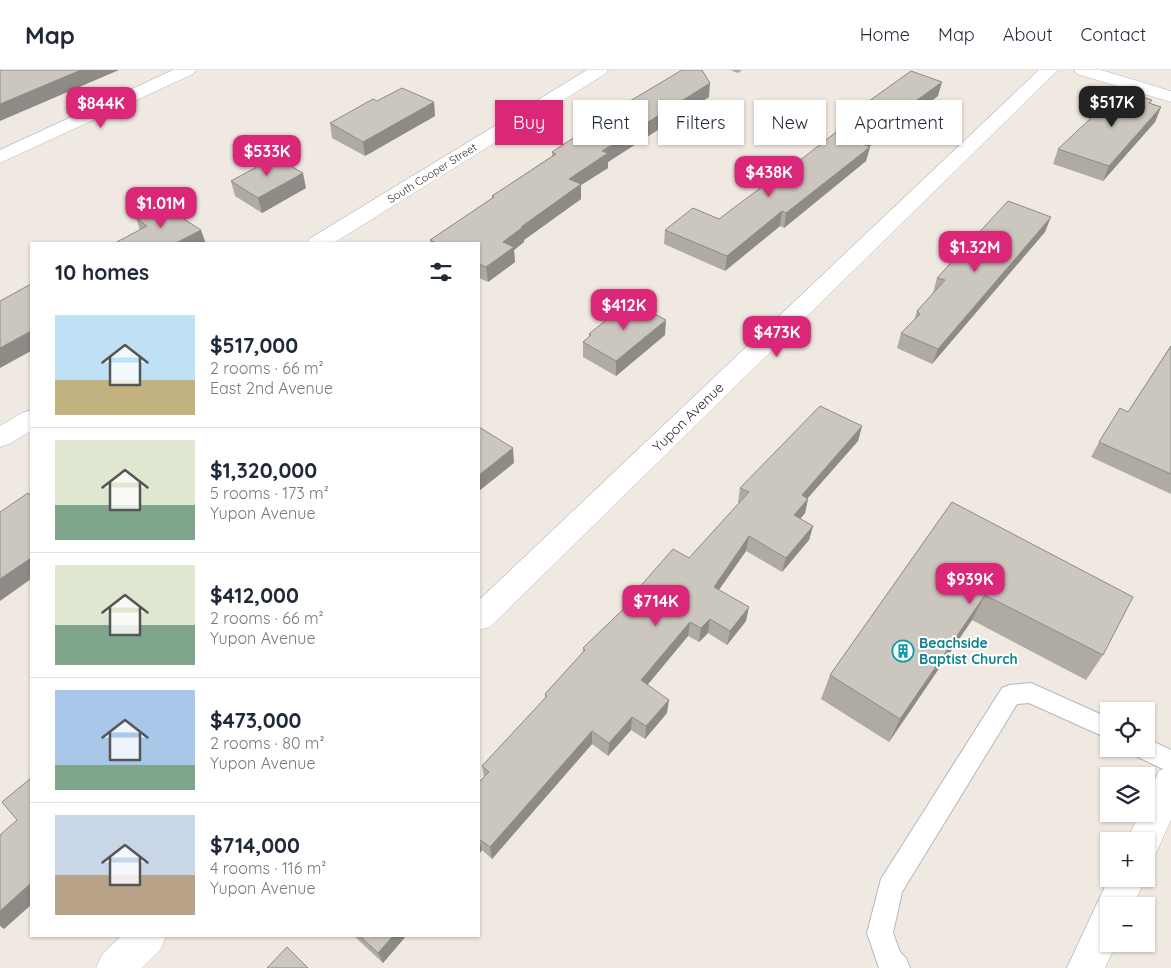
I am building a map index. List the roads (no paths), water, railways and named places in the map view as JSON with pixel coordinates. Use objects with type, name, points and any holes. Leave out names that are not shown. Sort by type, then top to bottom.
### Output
[{"type":"street","points":[[0,157],[187,70]]},
{"type":"street","name":"South Cooper Street","points":[[319,242],[599,70]]},
{"type":"street","name":"Yupon Avenue","points":[[480,617],[1049,70]]},
{"type":"street","points":[[1083,70],[1171,97]]},
{"type":"street","points":[[0,438],[30,420]]},
{"type":"street","points":[[1148,832],[1171,782]]},
{"type":"street","points":[[115,968],[147,937]]},
{"type":"street","points":[[1086,968],[1100,938]]},
{"type":"lane","points":[[896,968],[889,960],[880,934],[890,888],[1010,696],[1031,693],[1100,725]]},
{"type":"lane","points":[[1155,754],[1171,762]]},
{"type":"place","name":"Beachside Baptist Church","points":[[903,651]]}]
